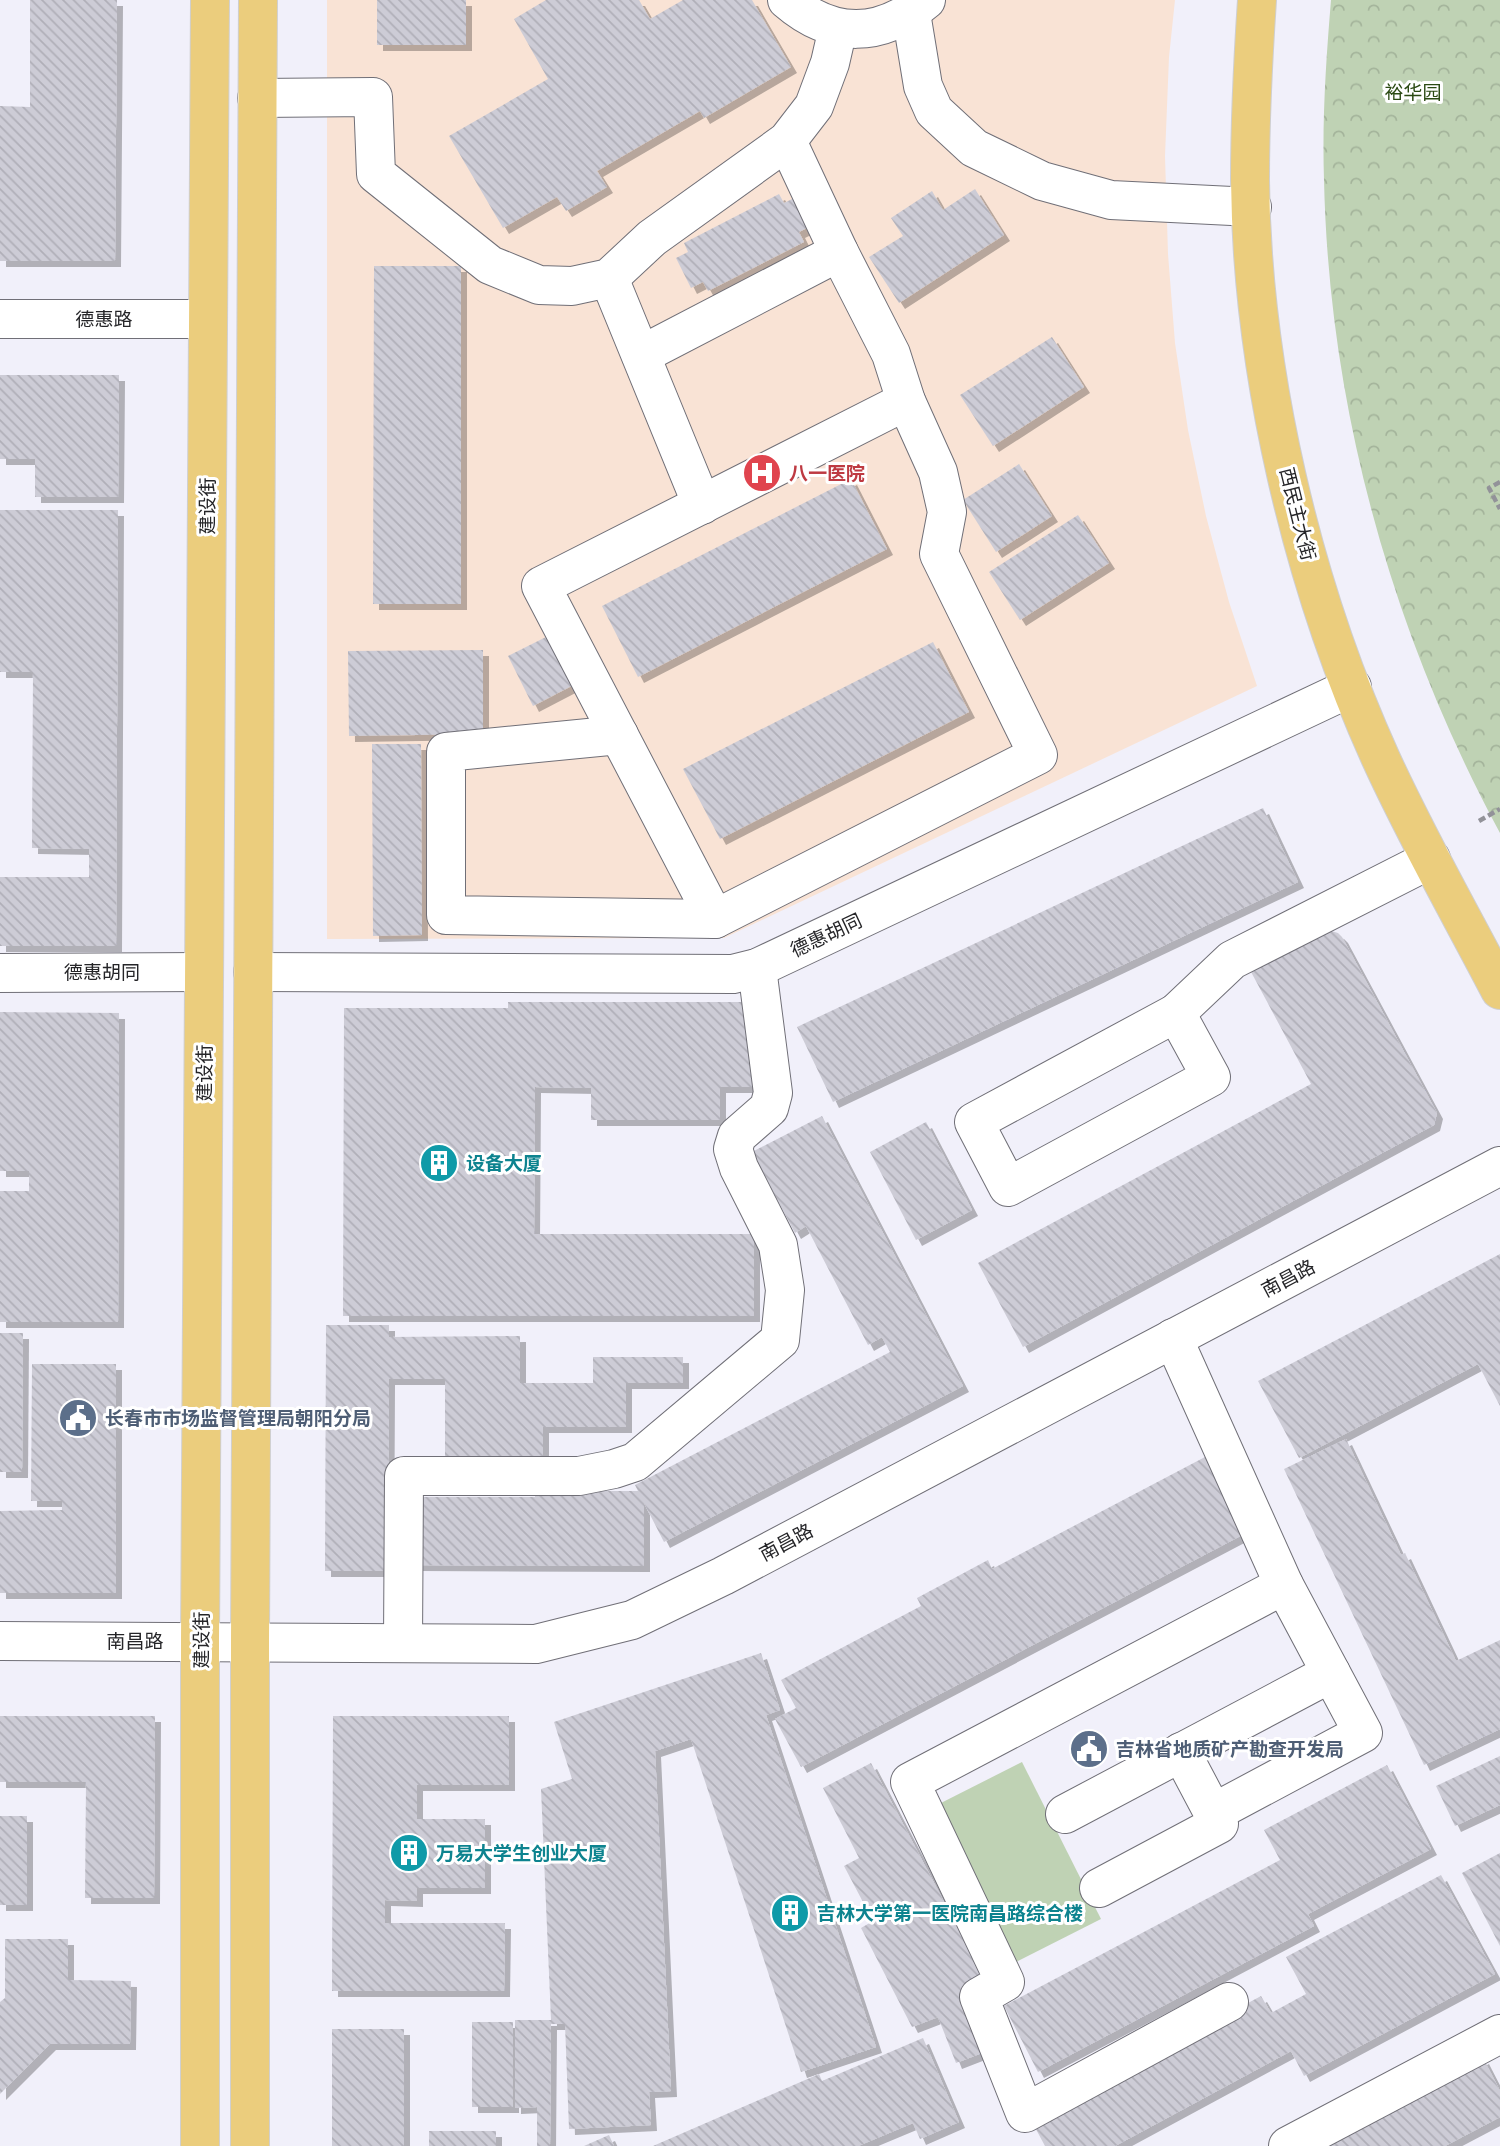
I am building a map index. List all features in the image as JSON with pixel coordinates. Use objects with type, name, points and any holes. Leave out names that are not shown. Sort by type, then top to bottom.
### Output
[{"type":"main road","name":"建设街","points":[[200,2146],[200,1641],[210,0]]},
{"type":"main road","points":[[250,2146],[258,0]]},
{"type":"main road","name":"西民主大街","points":[[1257,0],[1251,83],[1252,207],[1256,281],[1268,380],[1287,477],[1312,572],[1352,687],[1381,758],[1500,990]]},
{"type":"street","points":[[787,0],[802,13],[819,22],[838,28],[863,30],[888,24],[918,6],[923,86],[934,111],[974,148],[1042,181],[1111,200],[1252,207]]},
{"type":"street","points":[[257,98],[373,97],[376,174],[490,265],[539,285],[572,286],[609,278],[652,239],[788,141],[814,106],[830,63],[838,28]]},
{"type":"street","points":[[619,735],[446,752],[446,915],[715,919],[1038,755],[939,554],[947,512],[938,472],[906,401],[891,354],[839,252],[788,141]]},
{"type":"street","points":[[641,355],[839,252]]},
{"type":"street","points":[[609,278],[702,505]]},
{"type":"street","name":"德惠路","points":[[0,319],[208,319]]},
{"type":"street","points":[[715,919],[541,586],[906,401]]},
{"type":"street","name":"德惠胡同","points":[[253,972],[713,975],[733,974],[757,968],[1352,687]]},
{"type":"street","points":[[1176,1013],[1211,1077],[1008,1187],[974,1122],[1176,1013],[1232,960],[1431,859]]},
{"type":"street","points":[[403,1643],[404,1476],[579,1476],[635,1462],[780,1340],[785,1290],[778,1245],[739,1168],[733,1149],[737,1136],[769,1108],[773,1093],[757,968]]},
{"type":"street","name":"德惠胡同","points":[[0,973],[204,972]]},
{"type":"street","name":"南昌路","points":[[0,1641],[536,1644],[632,1620],[723,1576],[1500,1166]]},
{"type":"street","points":[[1173,1338],[1284,1585],[1363,1733],[1213,1813]]},
{"type":"street","points":[[1229,2002],[1025,2113],[979,1997],[1005,1983],[910,1782],[1284,1585]]},
{"type":"street","points":[[1065,1814],[1331,1673]]},
{"type":"street","points":[[1099,1888],[1219,1824],[1181,1752]]},
{"type":"street","points":[[1288,2146],[1500,2034]]},
{"type":"path","points":[[1500,482],[1489,488],[1500,509]]},
{"type":"path","points":[[1479,821],[1500,809]]},
{"type":"shaded area","name":"八一医院","points":[[327,0],[1175,0],[1169,57],[1165,156],[1168,254],[1175,343],[1188,430],[1206,516],[1229,602],[1257,686],[724,938],[327,939]]},
{"type":"green space","name":"裕华园","points":[[1331,0],[1500,0],[1500,833],[1462,757],[1428,679],[1398,599],[1373,517],[1353,434],[1338,350],[1324,180],[1325,90]]},
{"type":"green space","points":[[1022,1762],[1101,1919],[1016,1962],[937,1805]]},
{"type":"building","points":[[30,0],[117,0],[115,261],[0,261],[0,106],[30,107]]},
{"type":"building","points":[[377,0],[466,0],[466,45],[377,45]]},
{"type":"building","points":[[546,0],[639,0],[650,19],[683,0],[752,0],[791,67],[704,118],[700,111],[597,171],[607,187],[566,211],[557,197],[503,228],[449,136],[548,79],[514,19]]},
{"type":"building","points":[[975,189],[1004,235],[899,303],[869,257],[903,236],[891,218],[932,191],[943,210]]},
{"type":"building","points":[[779,194],[784,203],[796,197],[811,226],[799,232],[804,242],[708,291],[703,282],[691,288],[676,258],[688,252],[684,243]]},
{"type":"building","points":[[374,266],[461,266],[461,604],[373,604]]},
{"type":"building","points":[[1052,337],[1084,387],[993,446],[960,395]]},
{"type":"building","points":[[0,375],[119,375],[118,497],[35,497],[35,459],[0,459]]},
{"type":"building","points":[[1019,464],[1052,516],[996,552],[963,500]]},
{"type":"building","points":[[851,479],[887,549],[638,677],[602,606]]},
{"type":"building","points":[[0,510],[118,510],[116,946],[0,946],[0,877],[89,877],[89,849],[32,848],[33,672],[0,672]]},
{"type":"building","points":[[1078,515],[1109,563],[1020,620],[989,572]]},
{"type":"building","points":[[556,632],[581,681],[533,706],[508,656]]},
{"type":"building","points":[[933,642],[969,712],[720,839],[683,769]]},
{"type":"building","points":[[483,650],[483,734],[349,736],[348,651]]},
{"type":"building","points":[[372,744],[421,744],[422,935],[373,936]]},
{"type":"building","points":[[1263,808],[1298,882],[833,1102],[797,1027]]},
{"type":"building","points":[[1328,930],[1342,937],[1437,1113],[1434,1125],[1023,1347],[978,1263],[1311,1084],[1250,970]]},
{"type":"building","points":[[508,1002],[755,1002],[755,1087],[720,1087],[720,1120],[591,1120],[591,1088],[535,1087],[534,1234],[754,1234],[754,1316],[343,1316],[344,1008],[508,1008]]},
{"type":"building","points":[[0,1012],[119,1013],[118,1322],[0,1322],[0,1191],[29,1191],[29,1171],[0,1171]]},
{"type":"building","points":[[822,1116],[963,1386],[664,1542],[644,1503],[644,1566],[413,1565],[413,1497],[535,1497],[535,1491],[638,1491],[635,1485],[890,1352],[882,1337],[868,1345],[806,1226],[795,1233],[752,1152]]},
{"type":"building","points":[[926,1122],[972,1210],[916,1240],[870,1152]]},
{"type":"building","points":[[1500,1254],[1500,1406],[1478,1364],[1299,1458],[1258,1381]]},
{"type":"building","points":[[326,1325],[389,1325],[389,1337],[520,1336],[520,1383],[593,1383],[593,1357],[683,1357],[683,1383],[626,1383],[626,1427],[543,1427],[543,1462],[445,1462],[445,1379],[389,1379],[388,1571],[325,1571]]},
{"type":"building","points":[[0,1333],[23,1333],[22,1472],[0,1472]]},
{"type":"building","points":[[32,1364],[116,1364],[116,1593],[0,1593],[0,1511],[62,1510],[62,1501],[31,1501]]},
{"type":"building","points":[[1346,1439],[1401,1555],[1405,1553],[1456,1661],[1500,1640],[1500,1729],[1424,1765],[1284,1469]]},
{"type":"building","points":[[1205,1457],[1246,1533],[801,1767],[775,1719],[796,1708],[781,1680],[921,1606],[917,1598],[988,1560],[992,1569]]},
{"type":"building","points":[[761,1653],[780,1710],[766,1715],[876,2047],[801,2072],[691,1739],[655,1751],[671,2091],[649,2092],[651,2125],[569,2129],[565,2024],[551,2024],[550,2146],[537,2146],[537,2107],[515,2108],[515,2020],[551,2020],[541,1789],[572,1779],[554,1722]]},
{"type":"building","points":[[0,1716],[155,1716],[154,1898],[85,1898],[86,1782],[0,1782]]},
{"type":"building","name":"万易大学生创业大厦","points":[[333,1716],[509,1716],[509,1785],[417,1785],[417,1819],[485,1819],[485,1888],[417,1888],[417,1901],[385,1900],[385,1923],[505,1923],[504,1991],[332,1991]]},
{"type":"building","points":[[1500,1756],[1500,1805],[1455,1826],[1436,1786]]},
{"type":"building","points":[[871,1763],[984,1978],[987,2051],[956,2063],[938,2017],[912,2027],[861,1928],[873,1921],[844,1866],[859,1858],[823,1788]]},
{"type":"building","points":[[1387,1765],[1431,1849],[1308,1914],[1314,1926],[1038,2072],[1004,2006],[1280,1860],[1264,1830]]},
{"type":"building","points":[[0,1816],[27,1816],[27,1905],[0,1905]]},
{"type":"building","points":[[1500,1853],[1500,1946],[1462,1873]]},
{"type":"building","points":[[1441,1875],[1495,1974],[1304,2076],[1291,2051],[1115,2146],[1045,2146],[1031,2120],[1261,1996],[1271,2013],[1306,1994],[1286,1957]]},
{"type":"building","points":[[5,1939],[68,1939],[68,1980],[131,1981],[130,2044],[50,2044],[0,2094],[0,2002],[5,1998]]},
{"type":"building","points":[[472,2022],[513,2022],[513,2107],[472,2107]]},
{"type":"building","points":[[332,2029],[404,2029],[404,2146],[332,2146]]},
{"type":"building","points":[[923,2038],[959,2122],[920,2139],[913,2123],[858,2146],[653,2146],[819,2074],[822,2081]]},
{"type":"building","points":[[1483,2058],[1500,2091],[1500,2117],[1445,2146],[1316,2146]]},
{"type":"building","points":[[429,2131],[496,2131],[496,2146],[429,2146]]},
{"type":"building","points":[[609,2135],[614,2146],[584,2146]]},
{"type":"place","name":"八一医院","points":[[762,473]]},
{"type":"place","name":"设备大厦","points":[[439,1163]]},
{"type":"place","name":"长春市市场监督管理局朝阳分局","points":[[78,1418]]},
{"type":"place","name":"吉林省地质矿产勘查开发局","points":[[1089,1749]]},
{"type":"place","name":"万易大学生创业大厦","points":[[409,1853]]},
{"type":"place","name":"吉林大学第一医院南昌路综合楼","points":[[790,1913]]}]
